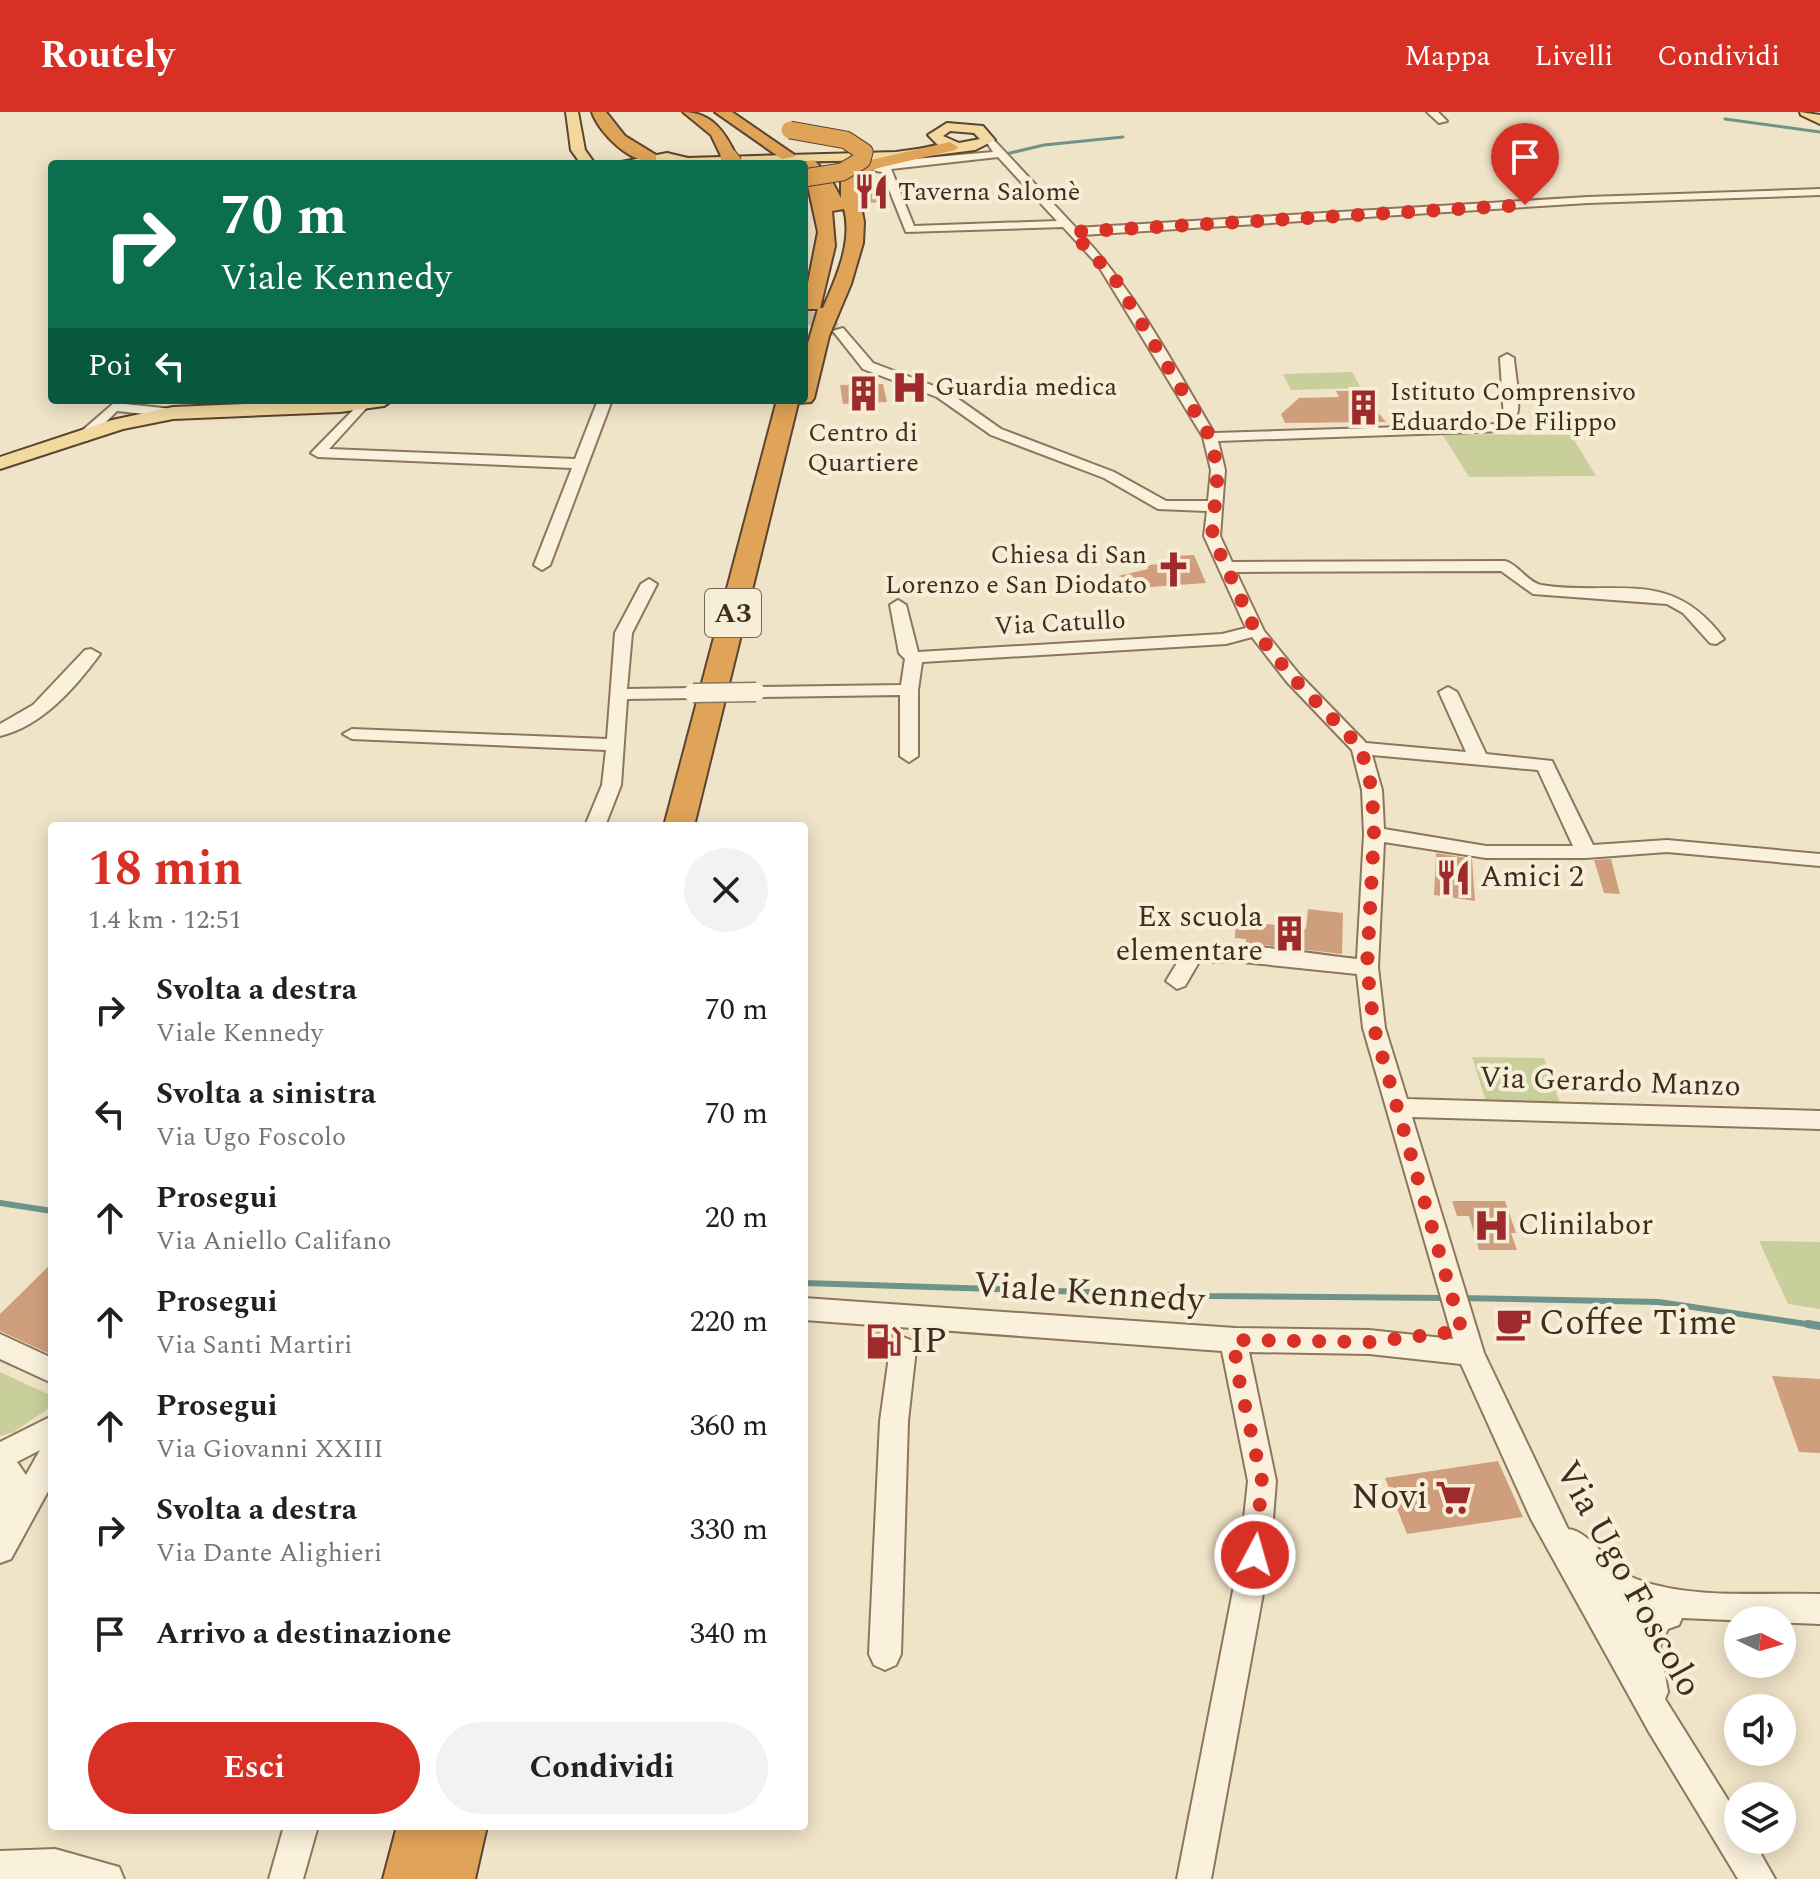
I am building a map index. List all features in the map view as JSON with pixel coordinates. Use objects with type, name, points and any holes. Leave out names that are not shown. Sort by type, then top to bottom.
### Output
[{"type":"highway","points":[[599,112],[600,119],[611,130],[650,158]]},
{"type":"highway","points":[[690,112],[718,133],[722,160]]},
{"type":"highway","points":[[712,112],[766,140]]},
{"type":"highway","name":"A3","points":[[722,112],[794,160]]},
{"type":"highway","name":"A3","points":[[734,112],[795,160]]},
{"type":"highway","points":[[742,112],[790,130],[846,140],[864,152],[862,160],[851,168],[808,165]]},
{"type":"highway","points":[[812,337],[835,302],[855,233],[856,220],[847,185],[849,176],[874,164],[927,156],[950,146]]},
{"type":"highway","name":"A3","points":[[808,172],[832,196],[841,225],[840,247],[812,337],[808,368]]},
{"type":"highway","name":"A3","points":[[680,822],[787,404]]},
{"type":"highway","name":"A3","points":[[702,822],[803,404]]},
{"type":"highway","points":[[410,1879],[422,1830]]},
{"type":"highway","points":[[448,1879],[460,1830]]},
{"type":"main road","points":[[572,112],[573,133],[586,160]]},
{"type":"main road","points":[[950,146],[935,132],[956,126],[966,115],[991,144]]},
{"type":"main road","points":[[956,126],[991,144]]},
{"type":"main road","points":[[780,160],[896,156],[950,146],[991,144]]},
{"type":"main road","points":[[638,160],[672,160]]},
{"type":"main road","points":[[0,463],[135,420],[173,413],[312,404]]},
{"type":"main road","points":[[344,404],[366,404]]},
{"type":"street","points":[[1432,112],[1442,121]]},
{"type":"street","points":[[1586,852],[1545,765],[1361,748],[1293,678],[1256,632],[1212,536],[1218,470],[1210,437],[1115,279],[1069,228],[991,144],[880,169],[910,230],[1069,228],[1588,200],[1820,192]]},
{"type":"street","points":[[839,331],[868,366],[942,394],[996,432],[1109,475],[1163,506],[1215,506]]},
{"type":"street","points":[[1210,437],[1499,428],[1507,425],[1511,418],[1507,358]]},
{"type":"street","points":[[82,438],[116,404],[173,413]]},
{"type":"street","points":[[542,565],[604,404]]},
{"type":"street","points":[[362,405],[318,453],[581,464]]},
{"type":"street","points":[[1224,567],[1505,566],[1533,589],[1652,595],[1673,600],[1689,609],[1716,639]]},
{"type":"street","points":[[597,822],[608,793],[615,745],[622,638],[649,584]]},
{"type":"street","points":[[898,605],[908,653],[914,657],[909,690],[909,756]]},
{"type":"street","name":"Via Catullo","points":[[914,657],[1226,639],[1234,634],[1256,632]]},
{"type":"street","points":[[0,731],[23,723],[43,708],[91,654]]},
{"type":"street","points":[[618,694],[909,690]]},
{"type":"street","points":[[1448,692],[1478,757]]},
{"type":"street","points":[[352,734],[615,745]]},
{"type":"street","name":"Via Ugo Foscolo","points":[[1361,748],[1372,790],[1374,834],[1367,967],[1374,1028],[1459,1318],[1541,1509],[1660,1721],[1758,1879]]},
{"type":"street","points":[[1374,834],[1486,852],[1586,852],[1667,846],[1820,860]]},
{"type":"street","points":[[1177,981],[1193,955],[1233,954],[1367,967]]},
{"type":"street","name":"Via Gerardo Manzo","points":[[1397,1108],[1820,1120]]},
{"type":"street","name":"Viale Kennedy","points":[[808,1309],[1235,1340],[1369,1342],[1459,1318]]},
{"type":"street","points":[[1194,1879],[1255,1555],[1262,1481],[1236,1366],[1235,1340]]},
{"type":"street","points":[[0,1346],[48,1369]]},
{"type":"street","points":[[885,1654],[894,1421],[903,1349]]},
{"type":"street","points":[[1,1548],[16,1503],[17,1485],[2,1471],[44,1451]]},
{"type":"street","points":[[1,1548],[44,1451]]},
{"type":"street","points":[[1541,1509],[1599,1574],[1632,1593],[1687,1604],[1820,1609]]},
{"type":"street","points":[[1597,1611],[1615,1597],[1632,1593]]},
{"type":"street","points":[[1597,1611],[1625,1618],[1657,1618],[1687,1604]]},
{"type":"street","points":[[1657,1618],[1644,1645],[1660,1721]]},
{"type":"street","points":[[286,1879],[300,1830]]},
{"type":"street","points":[[0,1868],[55,1866],[107,1879]]},
{"type":"green space","points":[[1352,372],[1361,388],[1291,390],[1283,374]]},
{"type":"green space","points":[[1442,434],[1571,435],[1596,476],[1469,477]]},
{"type":"green space","points":[[1472,1057],[1544,1058],[1560,1103],[1486,1102]]},
{"type":"green space","points":[[1759,1241],[1820,1242],[1820,1309],[1788,1304]]},
{"type":"green space","points":[[0,1372],[48,1394],[48,1409],[14,1432],[0,1436]]},
{"type":"building","name":"Taverna Salomè","points":[[861,184],[878,184],[883,202],[866,203]]},
{"type":"building","name":"Centro di Quartiere","points":[[883,384],[887,402],[843,404],[840,385]]},
{"type":"building","name":"Istituto Comprensivo Eduardo De Filippo","points":[[1336,391],[1360,391],[1386,422],[1285,423],[1281,414],[1299,398],[1339,397]]},
{"type":"building","name":"Chiesa di San Lorenzo e San Diodato","points":[[1194,555],[1206,583],[1150,587],[1150,583],[1118,576],[1148,569],[1147,565],[1175,563],[1171,556]]},
{"type":"building","name":"Amici 2","points":[[1436,853],[1472,859],[1475,901],[1434,895]]},
{"type":"building","points":[[1611,859],[1620,894],[1604,893],[1594,860]]},
{"type":"building","name":"Ex scuola elementare","points":[[1308,909],[1343,913],[1342,954],[1246,943],[1246,939],[1235,938],[1236,913],[1260,916],[1260,923],[1306,929]]},
{"type":"building","name":"Clinilabor","points":[[1452,1201],[1505,1201],[1516,1233],[1511,1233],[1517,1250],[1479,1250],[1469,1216],[1457,1216]]},
{"type":"building","points":[[48,1267],[48,1353],[0,1331],[0,1314]]},
{"type":"building","name":"IP","points":[[873,1328],[897,1330],[886,1353],[871,1352]]},
{"type":"building","points":[[1772,1376],[1820,1379],[1820,1453],[1799,1452]]},
{"type":"building","name":"Novi","points":[[1498,1461],[1523,1517],[1407,1534],[1385,1478]]},
{"type":"waterway","points":[[1725,119],[1820,132]]},
{"type":"waterway","points":[[1006,154],[1044,145],[1123,137]]},
{"type":"waterway","points":[[808,163],[848,161]]},
{"type":"waterway","points":[[0,1203],[48,1210]]},
{"type":"waterway","points":[[808,1283],[1211,1296],[1448,1298]]},
{"type":"waterway","points":[[1459,1298],[1659,1302],[1820,1326],[1808,1324]]},
{"type":"tunnel","points":[[808,317],[839,331]]},
{"type":"place","name":"Taverna Salomè","points":[[872,192]]},
{"type":"place","name":"Guardia medica","points":[[909,387]]},
{"type":"place","name":"Centro di Quartiere","points":[[863,394]]},
{"type":"place","name":"Istituto Comprensivo Eduardo De Filippo","points":[[1364,407]]},
{"type":"place","name":"Chiesa di San Lorenzo e San Diodato","points":[[1173,570]]},
{"type":"place","name":"Amici 2","points":[[1454,877]]},
{"type":"place","name":"Ex scuola elementare","points":[[1289,934]]},
{"type":"place","name":"Clinilabor","points":[[1492,1225]]},
{"type":"place","name":"Coffee Time","points":[[1513,1323]]},
{"type":"place","name":"IP","points":[[884,1341]]},
{"type":"place","name":"Novi","points":[[1454,1497]]},
{"type":"route","points":[[1255,1555],[1262,1481],[1236,1366],[1235,1340],[1369,1342],[1462,1331],[1374,1028],[1367,976],[1374,834],[1372,790],[1361,748],[1293,678],[1256,632],[1220,560],[1212,536],[1218,470],[1210,437],[1115,279],[1072,232],[1525,205]]}]
